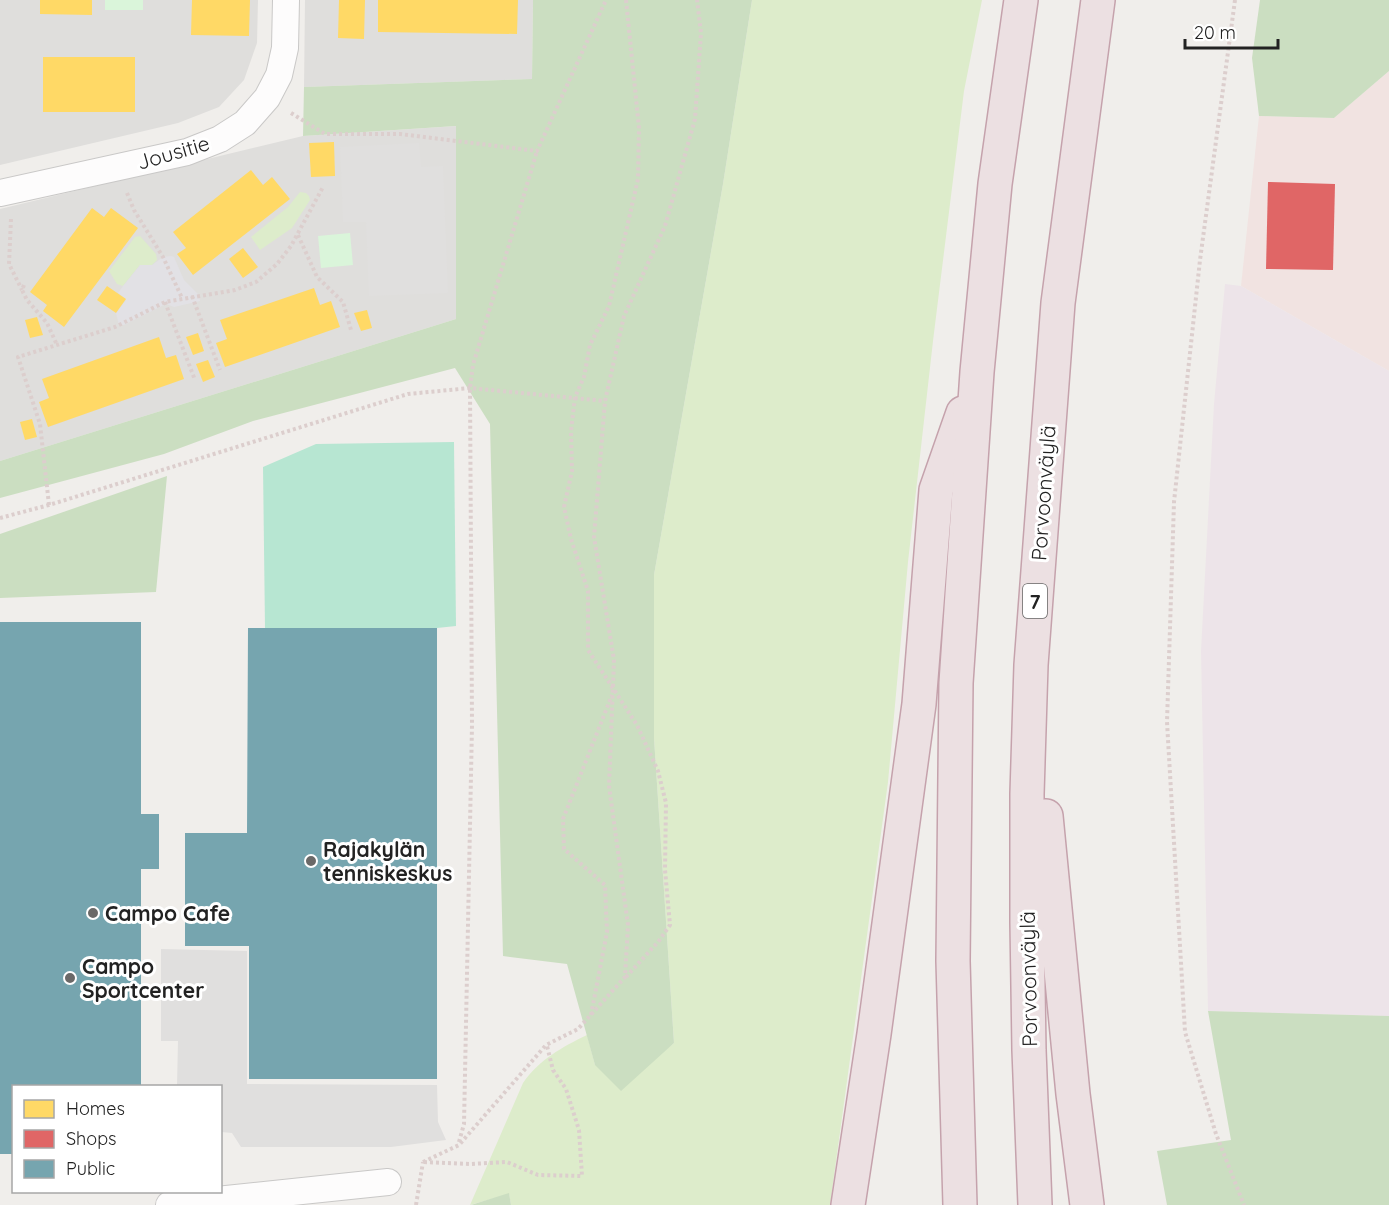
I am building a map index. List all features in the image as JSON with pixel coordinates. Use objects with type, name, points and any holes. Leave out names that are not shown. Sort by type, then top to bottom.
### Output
[{"type":"highway","points":[[960,1205],[953,960],[956,683],[977,372],[995,184],[1021,0]]},
{"type":"highway","name":"Porvoonväylä","points":[[1035,1205],[1027,922],[1027,794],[1031,665],[1058,303],[1098,0]]},
{"type":"highway","points":[[848,1205],[919,704],[936,490],[977,372]]},
{"type":"highway","points":[[1031,665],[1073,1094],[1087,1205]]},
{"type":"street","name":"Jousitie","points":[[7,192],[187,152],[220,139],[245,123],[267,98],[279,75],[285,48],[286,0]]},
{"type":"street","points":[[169,1205],[388,1182]]},
{"type":"path","points":[[459,1145],[464,1124],[472,737],[470,388],[473,365],[537,151],[606,0]]},
{"type":"path","points":[[423,1162],[459,1145],[546,1045],[578,1029],[658,942],[670,925],[664,870],[666,802],[658,771],[637,725],[613,692],[588,650],[588,591],[571,539],[564,507],[572,471],[571,431],[574,397],[584,377],[590,345],[609,306],[638,179],[639,128],[626,0]]},
{"type":"path","points":[[625,977],[628,925],[609,786],[614,660],[594,537],[605,401],[624,316],[665,226],[695,119],[701,33],[697,0]]},
{"type":"path","points":[[1235,0],[1200,260],[1174,502],[1167,722],[1185,1032],[1216,1134],[1244,1205]]},
{"type":"path","points":[[267,98],[325,134],[400,134],[537,151]]},
{"type":"path","points":[[117,168],[134,210],[163,257],[182,298]]},
{"type":"path","points":[[49,505],[40,424],[18,357],[115,327],[165,302],[235,290],[256,282],[277,264],[298,234],[323,187]]},
{"type":"path","points":[[7,192],[9,264],[27,300],[47,323],[57,345]]},
{"type":"path","points":[[298,234],[317,277],[343,302],[351,330]]},
{"type":"path","points":[[22,290],[24,285]]},
{"type":"path","points":[[192,296],[220,370]]},
{"type":"path","points":[[165,302],[195,381]]},
{"type":"path","points":[[0,518],[49,505],[408,394],[470,388],[605,401]]},
{"type":"path","points":[[591,1015],[607,932],[604,885],[564,849],[563,819],[613,692]]},
{"type":"path","points":[[423,1162],[470,1164],[507,1162],[538,1174],[582,1176],[579,1130],[566,1089],[553,1070],[546,1045]]},
{"type":"path","points":[[416,1205],[423,1162]]},
{"type":"shaded area","points":[[0,0],[258,0],[257,43],[244,80],[219,107],[178,123],[0,165]]},
{"type":"shaded area","points":[[305,0],[533,0],[532,79],[304,87]]},
{"type":"shaded area","points":[[1389,71],[1389,371],[1241,286],[1259,116],[1334,118]]},
{"type":"shaded area","points":[[457,126],[456,319],[0,461],[0,209],[303,136]]},
{"type":"shaded area","points":[[419,143],[421,167],[443,166],[448,293],[369,296],[366,222],[343,222],[340,147]]},
{"type":"shaded area","points":[[163,257],[174,257],[184,280],[199,295],[200,301],[174,307],[166,304],[124,325],[119,325],[116,313],[126,300],[118,293],[123,286],[140,265],[152,265]]},
{"type":"shaded area","points":[[1225,284],[1241,286],[1389,371],[1389,1016],[1208,1011],[1201,651],[1214,404]]},
{"type":"shaded area","points":[[161,949],[247,951],[247,1084],[437,1085],[438,1122],[446,1140],[391,1147],[241,1147],[232,1133],[222,1132],[222,1085],[177,1085],[178,1041],[161,1041]]},
{"type":"green space","points":[[105,0],[143,0],[143,10],[105,10]]},
{"type":"green space","points":[[533,0],[752,0],[723,184],[654,575],[654,738],[674,1043],[621,1091],[595,1065],[567,964],[503,956],[490,424],[455,368],[253,421],[164,454],[0,498],[0,461],[456,319],[456,126],[303,136],[304,87],[532,79]]},
{"type":"green space","points":[[752,0],[982,0],[964,91],[908,562],[888,782],[830,1205],[511,1205],[509,1194],[470,1205],[523,1083],[544,1061],[560,1049],[587,1035],[595,1065],[657,1057],[674,1043],[654,738],[654,575],[723,184]]},
{"type":"green space","points":[[1260,0],[1389,0],[1389,71],[1334,118],[1259,116],[1252,58]]},
{"type":"green space","points":[[300,192],[306,193],[310,200],[292,228],[260,250],[251,237],[288,207]]},
{"type":"green space","points":[[350,233],[353,265],[321,268],[318,236]]},
{"type":"green space","points":[[140,236],[156,254],[157,260],[152,265],[140,265],[123,286],[117,284],[109,271],[135,237]]},
{"type":"green space","points":[[454,442],[456,626],[437,628],[265,628],[263,467],[316,444]]},
{"type":"green space","points":[[167,476],[156,592],[0,598],[0,534]]},
{"type":"green space","points":[[1208,1011],[1389,1016],[1389,1205],[1167,1205],[1157,1151],[1231,1140]]},
{"type":"green space","points":[[509,1193],[511,1205],[471,1205]]},
{"type":"building: Homes","points":[[40,0],[92,0],[92,15],[40,14]]},
{"type":"building: Homes","points":[[192,0],[250,0],[249,36],[191,35]]},
{"type":"building: Homes","points":[[339,0],[365,0],[364,39],[338,38]]},
{"type":"building: Homes","points":[[378,0],[518,0],[517,34],[378,32]]},
{"type":"building: Homes","points":[[43,57],[135,57],[135,112],[43,112]]},
{"type":"building: Homes","points":[[334,142],[335,176],[311,177],[309,143]]},
{"type":"building: Homes","points":[[251,170],[263,185],[272,177],[290,199],[193,275],[177,254],[186,248],[173,232]]},
{"type":"building: Homes","points":[[92,208],[104,217],[111,208],[138,228],[64,327],[43,311],[47,305],[30,292]]},
{"type":"building: Homes","points":[[243,248],[258,267],[243,278],[229,259]]},
{"type":"building: Homes","points":[[107,286],[126,299],[116,313],[97,300]]},
{"type":"building: Homes","points":[[314,288],[320,305],[331,301],[340,327],[225,367],[216,343],[227,339],[220,320]]},
{"type":"building: Homes","points":[[367,310],[372,328],[361,331],[354,313]]},
{"type":"building: Homes","points":[[37,317],[43,335],[30,338],[25,320]]},
{"type":"building: Homes","points":[[198,333],[204,351],[193,355],[186,337]]},
{"type":"building: Homes","points":[[159,337],[166,358],[176,355],[184,379],[48,427],[39,402],[49,398],[42,379]]},
{"type":"building: Homes","points":[[208,360],[215,377],[203,382],[196,364]]},
{"type":"building: Homes","points":[[32,419],[37,437],[25,440],[20,422]]},
{"type":"building: Shops","points":[[1268,182],[1335,184],[1333,270],[1266,269]]},
{"type":"building: Public","name":"Campo Sportcenter","points":[[0,622],[141,622],[141,814],[159,814],[159,869],[141,869],[141,1085],[12,1085],[12,1154],[0,1154]]},
{"type":"building: Public","name":"Rajakylän tenniskeskus","points":[[248,628],[437,628],[437,1079],[249,1079],[249,946],[185,946],[185,833],[247,833]]},
{"type":"place","name":"Rajakylän tenniskeskus","points":[[311,861]]},
{"type":"place","name":"Campo Cafe","points":[[93,913]]},
{"type":"place","name":"Campo Sportcenter","points":[[70,978]]}]
